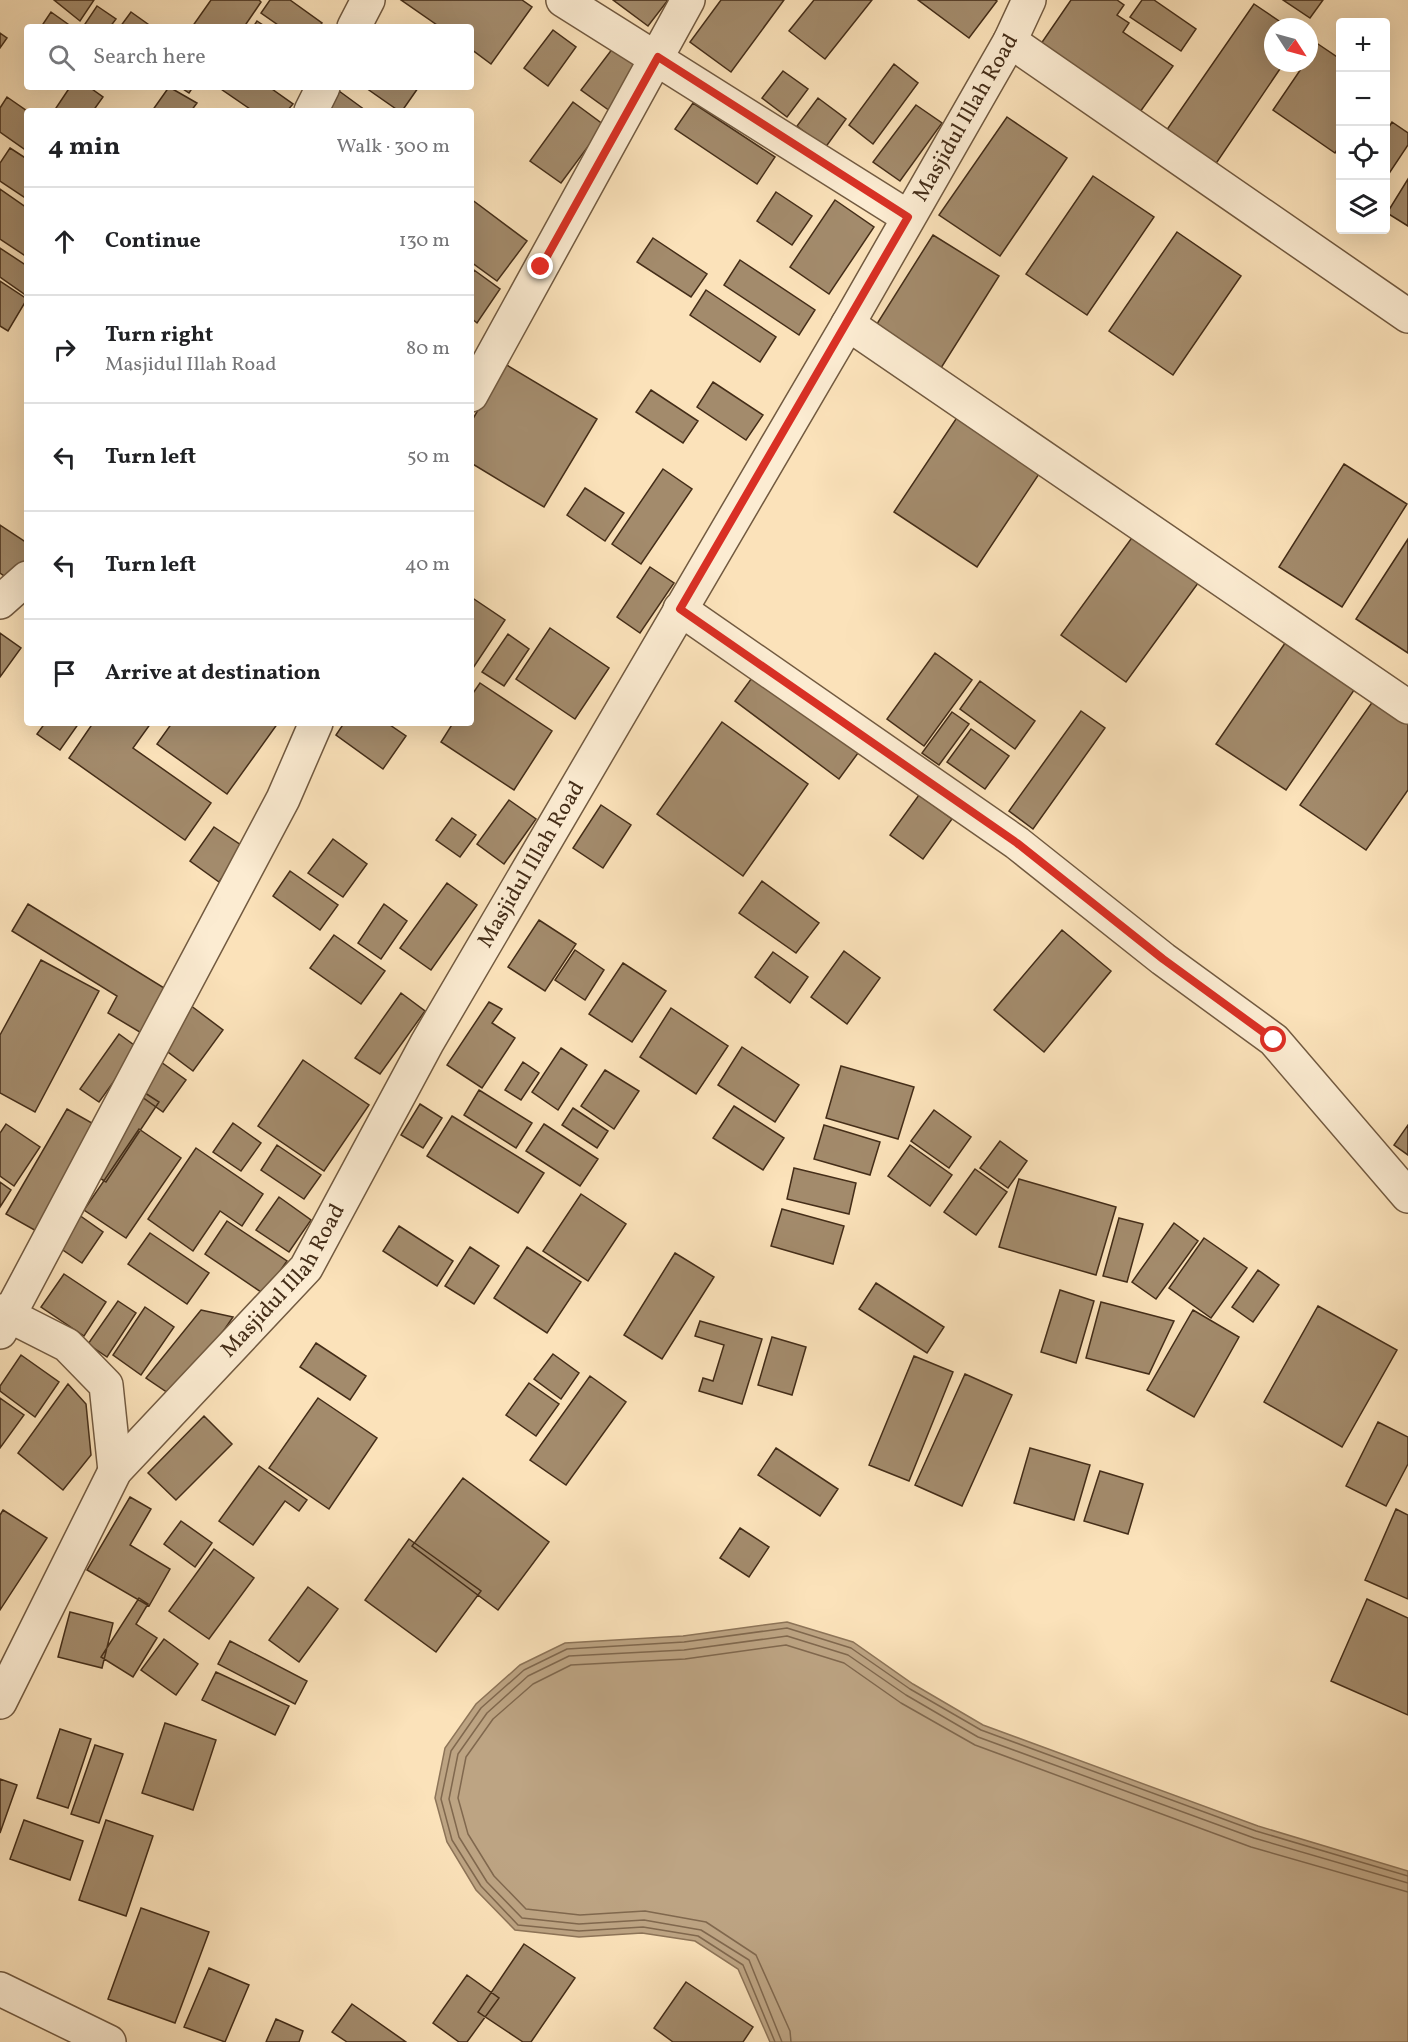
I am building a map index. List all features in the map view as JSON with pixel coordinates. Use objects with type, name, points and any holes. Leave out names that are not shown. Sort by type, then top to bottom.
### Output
[{"type":"street","points":[[356,24],[368,0]]},
{"type":"street","points":[[564,0],[658,57],[908,217]]},
{"type":"street","points":[[474,389],[688,0]]},
{"type":"street","name":"Masjidul Illah Road","points":[[0,1702],[115,1471],[306,1268],[427,1043],[848,324],[1010,41],[1029,0]]},
{"type":"street","points":[[1010,41],[1408,316]]},
{"type":"street","points":[[312,108],[322,90]]},
{"type":"street","points":[[848,324],[1408,707]]},
{"type":"street","points":[[0,602],[24,581]]},
{"type":"street","points":[[680,609],[1017,843],[1163,959],[1274,1040],[1408,1196]]},
{"type":"street","points":[[115,1471],[106,1385],[67,1345],[3,1319],[284,799],[315,726]]},
{"type":"street","points":[[0,1989],[109,2042]]},
{"type":"water","points":[[787,1622],[853,1642],[913,1684],[983,1725],[1258,1826],[1408,1871],[1408,2042],[770,2042],[738,1969],[695,1941],[642,1933],[579,1937],[515,1930],[476,1890],[447,1842],[435,1798],[445,1748],[476,1704],[520,1665],[565,1643],[683,1636]]},
{"type":"building","points":[[54,0],[94,0],[80,21]]},
{"type":"building","points":[[211,0],[259,0],[261,2],[246,24],[194,24]]},
{"type":"building","points":[[270,0],[290,0],[322,23],[277,24],[261,13]]},
{"type":"building","points":[[401,0],[522,0],[532,7],[491,64],[474,51],[474,24],[436,24]]},
{"type":"building","points":[[613,0],[668,0],[648,26]]},
{"type":"building","points":[[721,0],[784,0],[731,72],[690,42]]},
{"type":"building","points":[[814,0],[872,0],[825,59],[789,31]]},
{"type":"building","points":[[918,0],[995,0],[997,1],[969,38]]},
{"type":"building","points":[[1071,0],[1117,0],[1124,5],[1117,15],[1129,23],[1123,32],[1173,66],[1135,119],[1036,51]]},
{"type":"building","points":[[1142,0],[1154,0],[1196,29],[1181,51],[1130,17]]},
{"type":"building","points":[[1283,0],[1323,0],[1310,18]]},
{"type":"building","points":[[1254,4],[1275,18],[1264,18],[1264,72],[1278,72],[1215,165],[1166,131]]},
{"type":"building","points":[[97,6],[116,19],[112,24],[85,24]]},
{"type":"building","points":[[51,12],[68,24],[43,24]]},
{"type":"building","points":[[131,12],[148,24],[122,24]]},
{"type":"building","points":[[553,30],[576,47],[548,86],[524,68]]},
{"type":"building","points":[[0,33],[7,38],[0,48]]},
{"type":"building","points":[[1318,44],[1336,56],[1335,153],[1273,110],[1299,72],[1318,72]]},
{"type":"building","points":[[613,48],[641,68],[610,111],[581,90]]},
{"type":"building","points":[[894,64],[918,83],[873,144],[849,125]]},
{"type":"building","points":[[783,71],[808,89],[787,117],[762,98]]},
{"type":"building","points":[[68,90],[93,90],[103,97],[95,108],[56,108]]},
{"type":"building","points":[[167,90],[174,90],[197,103],[193,108],[154,108]]},
{"type":"building","points":[[222,90],[273,90],[293,104],[290,108],[249,108]]},
{"type":"building","points":[[369,90],[417,90],[404,108],[395,108]]},
{"type":"building","points":[[339,91],[362,108],[327,108]]},
{"type":"building","points":[[7,97],[24,109],[24,149],[0,132],[0,108]]},
{"type":"building","points":[[818,98],[846,119],[825,148],[797,126]]},
{"type":"building","points":[[573,102],[604,125],[561,183],[530,161]]},
{"type":"building","points":[[693,103],[775,157],[757,184],[675,129]]},
{"type":"building","points":[[916,105],[942,123],[900,181],[873,162]]},
{"type":"building","points":[[1007,117],[1067,158],[1000,256],[939,215]]},
{"type":"building","points":[[1392,122],[1408,133],[1408,145],[1390,172],[1390,126]]},
{"type":"building","points":[[10,148],[24,157],[24,197],[0,181],[0,163]]},
{"type":"building","points":[[1093,176],[1154,217],[1087,315],[1026,274]]},
{"type":"building","points":[[1408,179],[1408,226],[1390,215],[1390,208]]},
{"type":"building","points":[[0,189],[24,206],[24,255],[0,239]]},
{"type":"building","points":[[776,192],[812,216],[792,245],[757,221]]},
{"type":"building","points":[[835,200],[874,227],[829,294],[790,267]]},
{"type":"building","points":[[474,201],[527,241],[497,281],[474,264]]},
{"type":"building","points":[[1177,232],[1241,276],[1173,375],[1109,331]]},
{"type":"building","points":[[933,235],[999,276],[941,368],[875,327]]},
{"type":"building","points":[[653,238],[707,274],[691,297],[637,262]]},
{"type":"building","points":[[0,248],[24,264],[24,294],[0,277]]},
{"type":"building","points":[[740,260],[815,310],[799,335],[724,285]]},
{"type":"building","points":[[474,270],[500,289],[477,323],[474,320]]},
{"type":"building","points":[[0,281],[24,297],[24,304],[8,331],[0,326]]},
{"type":"building","points":[[706,290],[776,337],[760,362],[690,315]]},
{"type":"building","points":[[505,364],[597,419],[544,507],[474,465],[474,417]]},
{"type":"building","points":[[713,382],[763,415],[746,440],[697,407]]},
{"type":"building","points":[[651,390],[698,421],[683,443],[636,412]]},
{"type":"building","points":[[958,416],[1041,471],[977,567],[894,512]]},
{"type":"building","points":[[1344,464],[1407,504],[1342,607],[1279,567]]},
{"type":"building","points":[[663,469],[692,489],[641,564],[612,544]]},
{"type":"building","points":[[585,488],[624,513],[605,541],[567,515]]},
{"type":"building","points":[[0,525],[24,541],[24,566],[13,582],[0,573]]},
{"type":"building","points":[[1139,528],[1204,575],[1126,682],[1061,635]]},
{"type":"building","points":[[1408,539],[1408,653],[1356,619]]},
{"type":"building","points":[[650,567],[674,583],[640,633],[617,617]]},
{"type":"building","points":[[474,599],[505,620],[474,666]]},
{"type":"building","points":[[550,628],[609,668],[575,719],[516,679]]},
{"type":"building","points":[[1294,630],[1363,677],[1286,790],[1216,744]]},
{"type":"building","points":[[0,633],[21,648],[0,677]]},
{"type":"building","points":[[508,634],[529,649],[504,686],[482,672]]},
{"type":"building","points":[[935,653],[972,680],[924,746],[887,719]]},
{"type":"building","points":[[757,671],[861,749],[839,779],[735,701]]},
{"type":"building","points":[[980,681],[1035,721],[1015,749],[960,709]]},
{"type":"building","points":[[480,683],[552,731],[514,790],[441,742],[451,726],[474,726],[474,692]]},
{"type":"building","points":[[1378,694],[1408,715],[1408,790],[1366,850],[1300,805]]},
{"type":"building","points":[[1081,711],[1105,728],[1033,829],[1009,811]]},
{"type":"building","points":[[952,712],[969,724],[939,765],[922,753]]},
{"type":"building","points":[[722,722],[808,784],[743,876],[657,814]]},
{"type":"building","points":[[43,726],[77,726],[60,750],[37,734]]},
{"type":"building","points":[[91,726],[149,726],[133,748],[211,803],[185,840],[69,758]]},
{"type":"building","points":[[170,726],[276,726],[227,794],[157,744]]},
{"type":"building","points":[[342,726],[391,726],[406,736],[383,769],[336,735]]},
{"type":"building","points":[[971,729],[1009,756],[985,789],[947,762]]},
{"type":"building","points":[[919,795],[952,819],[923,859],[890,835]]},
{"type":"building","points":[[509,800],[536,819],[504,864],[477,844]]},
{"type":"building","points":[[601,805],[631,825],[603,868],[573,848]]},
{"type":"building","points":[[452,818],[476,835],[460,857],[436,840]]},
{"type":"building","points":[[214,827],[244,847],[219,882],[190,861]]},
{"type":"building","points":[[333,839],[367,864],[343,897],[308,873]]},
{"type":"building","points":[[290,871],[338,905],[320,930],[273,896]]},
{"type":"building","points":[[762,881],[819,923],[796,953],[739,913]]},
{"type":"building","points":[[447,883],[477,905],[431,970],[400,948]]},
{"type":"building","points":[[28,904],[169,991],[143,1034],[108,1013],[117,996],[12,931]]},
{"type":"building","points":[[384,904],[407,921],[381,959],[358,943]]},
{"type":"building","points":[[539,920],[576,944],[545,991],[508,967]]},
{"type":"building","points":[[1062,930],[1111,971],[1044,1052],[994,1010]]},
{"type":"building","points":[[334,935],[385,971],[361,1004],[310,968]]},
{"type":"building","points":[[575,950],[604,970],[585,1000],[555,980]]},
{"type":"building","points":[[844,951],[880,978],[847,1024],[811,997]]},
{"type":"building","points":[[773,952],[808,977],[790,1003],[755,977]]},
{"type":"building","points":[[41,960],[99,991],[35,1112],[0,1093],[0,1035]]},
{"type":"building","points":[[623,963],[666,991],[632,1042],[589,1014]]},
{"type":"building","points":[[401,993],[425,1011],[380,1074],[355,1058]]},
{"type":"building","points":[[489,1002],[502,1009],[492,1023],[515,1038],[482,1088],[447,1065]]},
{"type":"building","points":[[190,1005],[223,1030],[193,1071],[160,1046]]},
{"type":"building","points":[[671,1008],[728,1046],[696,1094],[640,1057]]},
{"type":"building","points":[[119,1034],[138,1048],[99,1102],[80,1089]]},
{"type":"building","points":[[742,1047],[799,1085],[775,1122],[718,1085]]},
{"type":"building","points":[[561,1048],[587,1065],[558,1110],[532,1092]]},
{"type":"building","points":[[303,1060],[369,1105],[324,1171],[258,1126]]},
{"type":"building","points":[[161,1062],[186,1080],[163,1112],[138,1094]]},
{"type":"building","points":[[523,1062],[539,1073],[521,1100],[505,1090]]},
{"type":"building","points":[[841,1066],[914,1087],[898,1139],[826,1118]]},
{"type":"building","points":[[605,1070],[639,1091],[614,1129],[581,1106]]},
{"type":"building","points":[[479,1090],[532,1123],[516,1148],[464,1115]]},
{"type":"building","points":[[142,1091],[159,1102],[106,1182],[88,1171]]},
{"type":"building","points":[[420,1104],[442,1118],[423,1148],[401,1135]]},
{"type":"building","points":[[734,1106],[784,1138],[763,1170],[713,1138]]},
{"type":"building","points":[[573,1108],[608,1131],[597,1148],[562,1125]]},
{"type":"building","points":[[67,1109],[99,1127],[38,1232],[6,1214]]},
{"type":"building","points":[[934,1110],[971,1137],[949,1168],[911,1141]]},
{"type":"building","points":[[452,1116],[544,1173],[518,1213],[427,1156]]},
{"type":"building","points":[[233,1123],[261,1143],[241,1171],[213,1152]]},
{"type":"building","points":[[6,1124],[40,1147],[14,1186],[0,1176],[0,1133]]},
{"type":"building","points":[[544,1124],[598,1159],[580,1186],[526,1151]]},
{"type":"building","points":[[824,1125],[880,1142],[870,1175],[814,1159]]},
{"type":"building","points":[[1408,1125],[1408,1155],[1394,1145]]},
{"type":"building","points":[[139,1129],[181,1158],[126,1238],[84,1210]]},
{"type":"building","points":[[1000,1141],[1027,1161],[1008,1188],[980,1168]]},
{"type":"building","points":[[277,1145],[321,1175],[304,1199],[261,1170]]},
{"type":"building","points":[[910,1145],[952,1175],[930,1206],[888,1176]]},
{"type":"building","points":[[196,1148],[263,1194],[242,1226],[220,1211],[193,1251],[148,1219]]},
{"type":"building","points":[[794,1168],[856,1183],[849,1214],[787,1199]]},
{"type":"building","points":[[975,1169],[1007,1192],[976,1235],[944,1212]]},
{"type":"building","points":[[1019,1179],[1116,1207],[1096,1275],[999,1247]]},
{"type":"building","points":[[0,1182],[11,1190],[0,1207]]},
{"type":"building","points":[[581,1194],[626,1224],[588,1281],[543,1251]]},
{"type":"building","points":[[279,1197],[311,1220],[289,1252],[256,1230]]},
{"type":"building","points":[[782,1209],[844,1226],[833,1264],[771,1246]]},
{"type":"building","points":[[72,1210],[103,1232],[82,1263],[51,1242]]},
{"type":"building","points":[[1119,1218],[1143,1224],[1127,1282],[1103,1276]]},
{"type":"building","points":[[227,1221],[287,1261],[264,1294],[205,1254]]},
{"type":"building","points":[[1174,1223],[1198,1241],[1156,1299],[1132,1282]]},
{"type":"building","points":[[399,1226],[453,1261],[437,1286],[383,1251]]},
{"type":"building","points":[[150,1233],[209,1273],[187,1304],[128,1264]]},
{"type":"building","points":[[1204,1238],[1247,1268],[1211,1318],[1169,1288]]},
{"type":"building","points":[[470,1247],[499,1266],[474,1304],[445,1286]]},
{"type":"building","points":[[527,1247],[581,1282],[547,1333],[494,1298]]},
{"type":"building","points":[[675,1253],[714,1277],[662,1359],[624,1335]]},
{"type":"building","points":[[1258,1270],[1279,1285],[1253,1322],[1232,1307]]},
{"type":"building","points":[[64,1274],[106,1302],[84,1336],[41,1307]]},
{"type":"building","points":[[876,1283],[944,1327],[927,1353],[859,1309]]},
{"type":"building","points":[[1060,1290],[1094,1301],[1076,1363],[1041,1352]]},
{"type":"building","points":[[118,1301],[136,1313],[107,1357],[88,1344]]},
{"type":"building","points":[[1101,1302],[1174,1321],[1149,1374],[1086,1358]]},
{"type":"building","points":[[1318,1306],[1397,1350],[1342,1447],[1264,1402]]},
{"type":"building","points":[[145,1307],[174,1327],[141,1375],[113,1355]]},
{"type":"building","points":[[201,1310],[233,1317],[177,1399],[146,1378]]},
{"type":"building","points":[[1193,1310],[1239,1337],[1194,1417],[1147,1390]]},
{"type":"building","points":[[700,1321],[762,1339],[742,1404],[699,1391],[703,1378],[713,1381],[724,1345],[695,1336]]},
{"type":"building","points":[[772,1337],[806,1347],[792,1395],[758,1385]]},
{"type":"building","points":[[316,1343],[366,1376],[350,1400],[300,1367]]},
{"type":"building","points":[[553,1354],[579,1373],[561,1399],[534,1379]]},
{"type":"building","points":[[21,1355],[59,1382],[35,1417],[0,1391],[0,1386]]},
{"type":"building","points":[[914,1356],[953,1372],[909,1481],[869,1465]]},
{"type":"building","points":[[965,1374],[1012,1395],[962,1506],[915,1485]]},
{"type":"building","points":[[590,1376],[626,1402],[566,1485],[530,1460]]},
{"type":"building","points":[[529,1383],[559,1404],[536,1436],[506,1415]]},
{"type":"building","points":[[68,1384],[86,1404],[91,1455],[63,1490],[18,1453]]},
{"type":"building","points":[[0,1398],[24,1415],[0,1448]]},
{"type":"building","points":[[318,1398],[377,1438],[329,1509],[269,1468]]},
{"type":"building","points":[[204,1416],[232,1444],[176,1500],[148,1473]]},
{"type":"building","points":[[1378,1422],[1408,1437],[1408,1464],[1386,1506],[1346,1486]]},
{"type":"building","points":[[776,1448],[838,1489],[820,1516],[758,1475]]},
{"type":"building","points":[[1030,1448],[1090,1465],[1074,1520],[1014,1503]]},
{"type":"building","points":[[259,1466],[307,1500],[299,1511],[285,1501],[253,1545],[219,1521]]},
{"type":"building","points":[[1100,1471],[1143,1484],[1128,1534],[1084,1521]]},
{"type":"building","points":[[463,1478],[549,1542],[498,1610],[412,1546]]},
{"type":"building","points":[[130,1497],[151,1509],[130,1545],[170,1569],[149,1606],[87,1570]]},
{"type":"building","points":[[1396,1509],[1408,1515],[1408,1599],[1365,1580]]},
{"type":"building","points":[[3,1510],[47,1538],[0,1610],[0,1515]]},
{"type":"building","points":[[181,1521],[212,1543],[195,1567],[164,1544]]},
{"type":"building","points":[[740,1528],[769,1547],[749,1577],[720,1558]]},
{"type":"building","points":[[409,1539],[481,1591],[436,1652],[365,1600]]},
{"type":"building","points":[[214,1549],[254,1578],[209,1639],[169,1611]]},
{"type":"building","points":[[308,1587],[338,1609],[299,1662],[269,1640]]},
{"type":"building","points":[[139,1598],[148,1604],[136,1624],[157,1638],[133,1677],[101,1657]]},
{"type":"building","points":[[1367,1599],[1408,1618],[1408,1715],[1331,1681]]},
{"type":"building","points":[[70,1612],[113,1623],[102,1668],[58,1657]]},
{"type":"building","points":[[164,1639],[198,1664],[176,1695],[141,1670]]},
{"type":"building","points":[[230,1641],[307,1681],[295,1704],[218,1664]]},
{"type":"building","points":[[216,1672],[289,1706],[275,1735],[202,1700]]},
{"type":"building","points":[[165,1723],[216,1740],[193,1810],[142,1793]]},
{"type":"building","points":[[60,1729],[91,1739],[68,1808],[37,1798]]},
{"type":"building","points":[[95,1745],[123,1754],[99,1823],[71,1814]]},
{"type":"building","points":[[0,1779],[17,1785],[0,1833]]},
{"type":"building","points":[[24,1820],[83,1841],[70,1880],[10,1859]]},
{"type":"building","points":[[106,1820],[153,1836],[126,1916],[79,1900]]},
{"type":"building","points":[[141,1908],[209,1932],[175,2023],[108,1999]]},
{"type":"building","points":[[524,1944],[575,1978],[531,2042],[523,2042],[478,2012]]},
{"type":"building","points":[[209,1968],[249,1985],[225,2042],[184,2027]]},
{"type":"building","points":[[467,1975],[499,1998],[467,2042],[459,2042],[433,2023]]},
{"type":"building","points":[[686,1982],[753,2027],[743,2042],[673,2042],[654,2028]]},
{"type":"building","points":[[352,2004],[406,2042],[347,2042],[332,2032]]},
{"type":"building","points":[[276,2019],[303,2031],[299,2042],[266,2042]]},
{"type":"route","points":[[541,267],[658,57],[908,217],[848,324],[680,609],[1017,843],[1163,959],[1274,1040]]}]
